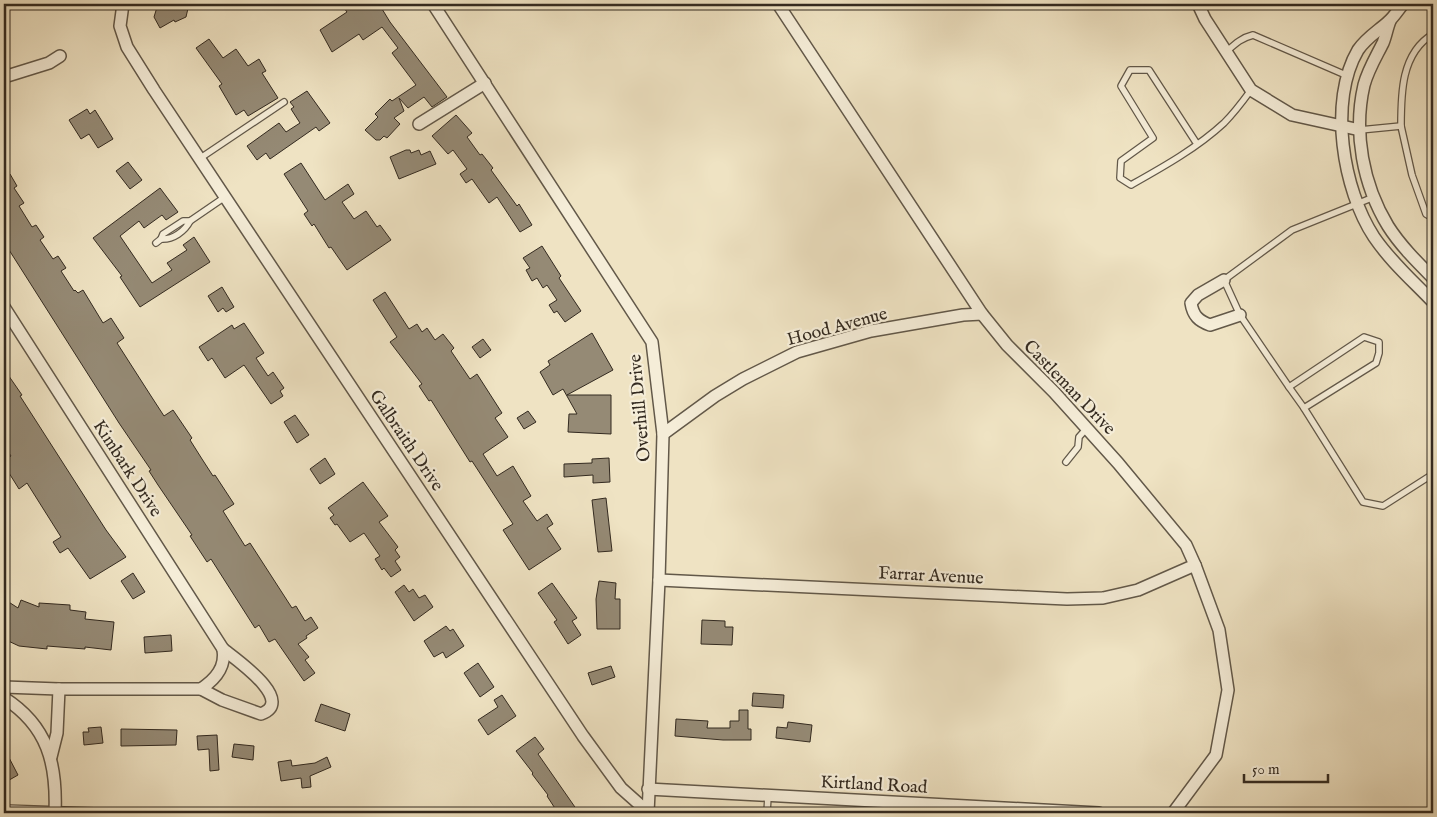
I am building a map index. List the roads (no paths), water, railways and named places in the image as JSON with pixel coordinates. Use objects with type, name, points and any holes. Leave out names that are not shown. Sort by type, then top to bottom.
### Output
[{"type":"street","name":"Galbraith Drive","points":[[123,4],[120,26],[127,46],[148,80],[583,736],[621,788],[648,812]]},
{"type":"street","name":"Overhill Drive","points":[[433,4],[652,342],[663,434],[648,812]]},
{"type":"street","name":"Castleman Drive","points":[[778,4],[982,314],[1007,345],[1087,428],[1186,545],[1196,565],[1219,630],[1228,690],[1216,755],[1173,813]]},
{"type":"street","points":[[1198,4],[1251,90],[1292,115],[1360,130]]},
{"type":"street","points":[[1403,4],[1390,21],[1372,33],[1358,50],[1348,76],[1344,96],[1342,126],[1346,168],[1358,204],[1373,235],[1403,273],[1433,302]]},
{"type":"street","points":[[1390,21],[1384,41],[1365,83],[1361,98],[1360,130],[1364,164],[1374,198],[1388,226],[1401,244],[1433,278]]},
{"type":"street","points":[[4,77],[32,70],[60,56]]},
{"type":"street","points":[[419,124],[485,83]]},
{"type":"street","points":[[1224,280],[1198,295],[1192,304],[1192,311],[1200,321],[1210,325],[1240,315]]},
{"type":"street","name":"Kimbark Drive","points":[[4,307],[223,648],[266,686],[272,697],[270,708],[266,712],[256,713],[222,700],[202,689],[4,687]]},
{"type":"street","name":"Hood Avenue","points":[[663,434],[743,379],[797,352],[870,331],[963,315],[982,314]]},
{"type":"street","name":"Farrar Avenue","points":[[658,580],[1067,599],[1103,598],[1138,590],[1196,565]]},
{"type":"street","points":[[202,689],[220,671],[225,658],[223,648]]},
{"type":"street","points":[[50,757],[57,733],[59,689]]},
{"type":"street","points":[[4,698],[31,721],[40,733],[50,757],[55,782],[55,812]]},
{"type":"street","name":"Kirtland Road","points":[[648,789],[1099,813]]},
{"type":"lane","points":[[1433,34],[1413,54],[1403,81],[1401,126],[1412,175],[1426,214],[1433,218]]},
{"type":"lane","points":[[1226,52],[1236,42],[1244,37],[1253,35],[1348,76]]},
{"type":"lane","points":[[1197,144],[1149,70],[1130,70],[1121,86],[1153,138],[1121,161],[1120,178],[1131,185],[1177,159],[1197,144],[1225,122],[1251,90]]},
{"type":"lane","points":[[200,159],[284,102]]},
{"type":"lane","points":[[1360,130],[1401,126]]},
{"type":"lane","points":[[158,241],[169,240],[187,227],[190,221],[225,198]]},
{"type":"lane","points":[[1374,198],[1292,230],[1224,280],[1240,315],[1304,408],[1363,502],[1383,506],[1433,474]]},
{"type":"lane","points":[[1289,387],[1364,337],[1379,342],[1380,353],[1376,363],[1304,408]]},
{"type":"lane","points":[[1066,462],[1078,447],[1079,437],[1087,428]]},
{"type":"lane","points":[[767,813],[768,796]]},
{"type":"lane","points":[[5,810],[154,813]]}]
